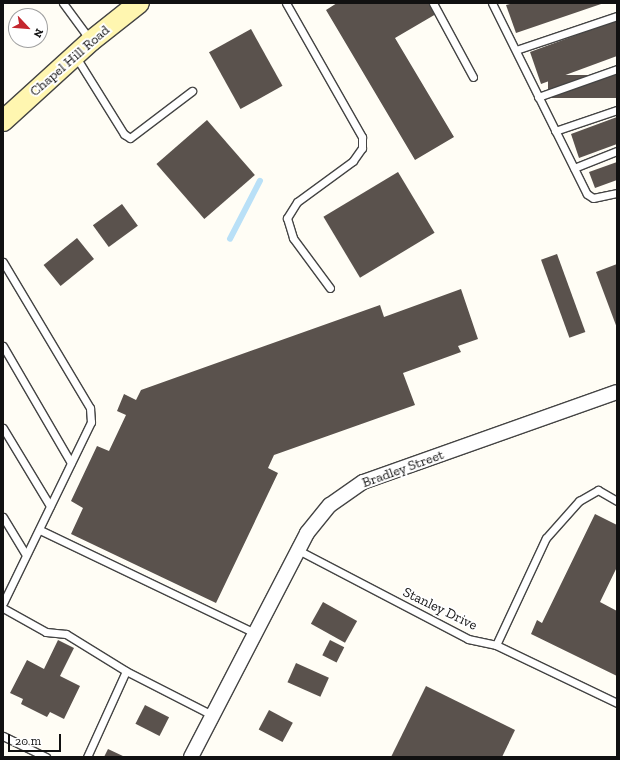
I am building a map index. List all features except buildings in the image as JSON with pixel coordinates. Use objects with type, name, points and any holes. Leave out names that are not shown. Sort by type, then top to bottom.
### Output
[{"type":"main road","name":"Chapel Hill Road","points":[[3,121],[91,41],[139,3]]},
{"type":"street","name":"Bradley Street","points":[[191,757],[307,533],[321,514],[363,482],[617,392]]},
{"type":"lane","points":[[62,3],[91,41]]},
{"type":"lane","points":[[286,3],[362,136],[362,148],[353,161],[297,202],[287,218],[293,238],[330,288]]},
{"type":"lane","points":[[433,3],[473,77]]},
{"type":"lane","points":[[492,3],[587,194],[593,198],[617,193]]},
{"type":"lane","points":[[516,50],[617,16]]},
{"type":"lane","points":[[75,55],[124,134],[130,138],[192,91]]},
{"type":"lane","points":[[538,97],[617,69]]},
{"type":"lane","points":[[555,131],[617,110]]},
{"type":"lane","points":[[574,168],[617,151]]},
{"type":"lane","points":[[3,262],[90,408],[91,422],[50,506],[40,530],[3,603]]},
{"type":"lane","points":[[3,346],[71,463]]},
{"type":"lane","points":[[3,428],[50,506]]},
{"type":"lane","points":[[496,645],[546,538],[579,501],[598,490],[617,501]]},
{"type":"lane","points":[[3,517],[26,555]]},
{"type":"lane","points":[[40,530],[255,633]]},
{"type":"lane","name":"Stanley Drive","points":[[298,550],[468,639],[496,645],[617,703]]},
{"type":"lane","points":[[3,608],[46,632],[66,634],[126,671],[212,715]]},
{"type":"lane","points":[[87,757],[126,671]]},
{"type":"lane","points":[[3,736],[46,757]]},
{"type":"waterway","points":[[230,239],[260,181]]}]
